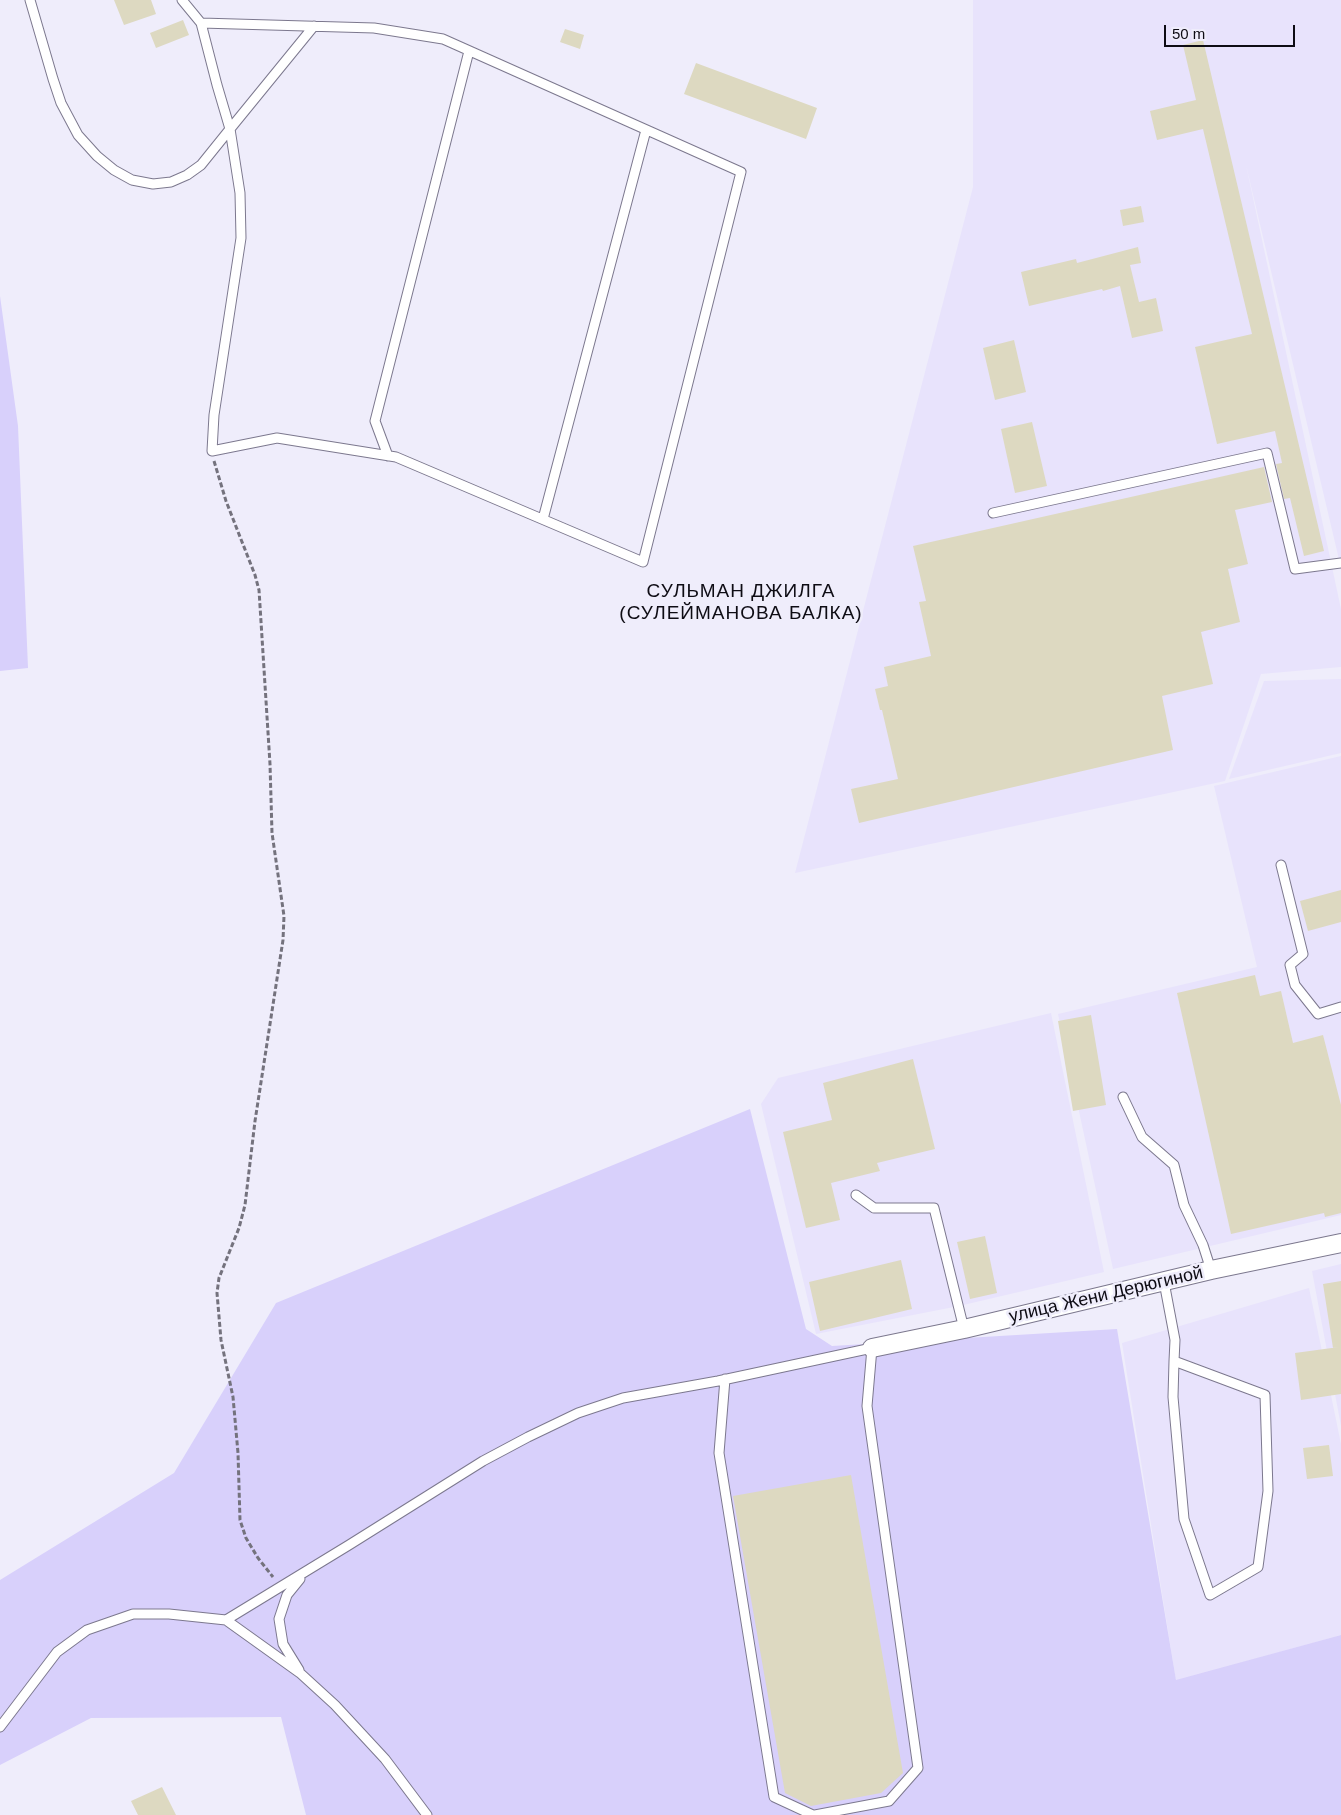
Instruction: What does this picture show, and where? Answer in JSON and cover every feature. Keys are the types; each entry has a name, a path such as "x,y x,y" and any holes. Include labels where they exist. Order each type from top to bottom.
{"street":[{"name":"улица Жени Дерюгиной","path":"872,1348 964,1329 1211,1270 1341,1243"}],"lane":[{"path":"30,0 53,79 62,103 78,135 97,156 114,170 132,180 153,184 171,182 187,175 201,165 314,26"},
{"path":"182,0 201,23 230,129 240,193 242,238 214,415 212,451 278,438 396,457 643,562 741,172 443,39 374,28 201,23"},
{"path":"388,456 375,421 469,51"},
{"path":"543,520 646,130"},
{"path":"993,513 1267,453 1295,568 1341,563"},
{"path":"1280,865 1303,954 1290,965 1294,985 1318,1014 1341,1007"},
{"path":"1123,1097 1142,1137 1174,1165 1184,1205 1203,1245 1211,1270"},
{"path":"856,1195 874,1208 934,1208 964,1329"},
{"path":"1164,1282 1175,1340 1174,1360 1173,1397 1184,1519 1210,1595 1258,1567 1268,1492 1265,1395 1174,1360"},
{"path":"226,1620 483,1461 578,1413 623,1398 872,1348 867,1406 918,1768 889,1801 814,1815 774,1797 719,1453 725,1379"},
{"path":"300,1673 283,1644 279,1619 287,1595 304,1573"},
{"path":"0,1727 57,1652 87,1630 133,1614 170,1614 226,1620 300,1673 336,1705 385,1759 428,1815"}],"path":[{"path":"212,451 223,494 255,575 259,590 270,764 272,832 284,916 283,940 256,1112 245,1205 239,1228 219,1278 217,1293 221,1340 235,1416 240,1520 246,1538 280,1588"}],"shaded area":[{"path":"973,0 1341,0 1341,568 1246,165 1341,609 1341,667 1261,674 1225,781 795,873 973,187"},
{"path":"0,296 18,426 28,668 0,671"},
{"path":"1341,679 1341,753 1229,779 1264,681"},
{"path":"1341,756 1341,1215 1113,1269 1058,1014 1257,967 1214,786"},
{"path":"1051,1013 1104,1272 959,1306 816,1334 761,1104 778,1078"},
{"path":"750,1109 806,1329 832,1346 1117,1329 1176,1680 1341,1635 1341,1815 306,1815 281,1717 91,1718 0,1765 0,1580 174,1473 276,1303"},
{"path":"1341,1264 1341,1426 1312,1271"},
{"path":"1309,1288 1341,1444 1341,1635 1176,1681 1122,1343"}],"building":[{"path":"114,0 151,0 156,14 124,25"},
{"path":"183,20 189,35 156,48 150,33"},
{"path":"565,29 584,35 580,49 560,42"},
{"path":"1203,40 1324,551 1304,556 1290,498 1284,499 1276,464 1282,463 1275,431 1217,444 1195,347 1252,334 1203,129 1157,140 1150,111 1196,100 1183,45"},
{"path":"696,63 817,108 806,139 684,94"},
{"path":"1141,206 1144,222 1123,226 1120,210"},
{"path":"1138,247 1141,263 1130,265 1139,302 1156,298 1163,331 1132,338 1120,286 1029,306 1021,272 1076,259 1077,263"},
{"path":"1014,340 1026,392 995,400 983,348"},
{"path":"1032,422 1047,486 1015,493 1001,429"},
{"path":"1264,467 1272,502 1235,510 1248,564 1228,569 1240,622 1201,632 1213,684 1162,696 1173,750 859,823 851,789 898,779 882,710 880,710 875,689 888,686 884,667 931,656 919,602 926,601 913,546"},
{"path":"1341,890 1341,922 1308,931 1300,901"},
{"path":"1255,975 1260,996 1281,991 1293,1043 1323,1035 1341,1105 1341,1213 1325,1217 1324,1213 1231,1234 1177,993"},
{"path":"1091,1015 1106,1105 1073,1111 1058,1021"},
{"path":"913,1059 935,1149 877,1163 880,1171 831,1183 840,1220 806,1228 783,1132 832,1120 823,1083"},
{"path":"985,1236 997,1293 970,1299 957,1242"},
{"path":"901,1260 912,1309 820,1331 809,1282"},
{"path":"1341,1281 1341,1394 1301,1400 1295,1353 1333,1348 1323,1284"},
{"path":"1329,1445 1333,1476 1307,1479 1303,1448"},
{"path":"851,1475 903,1773 881,1793 811,1806 785,1793 733,1496"},
{"path":"162,1787 176,1815 138,1815 131,1801"}],"district":[{"name":"СУЛЬМАН ДЖИЛГА (СУЛЕЙМАНОВА БАЛКА)","path":"741,603"}]}
